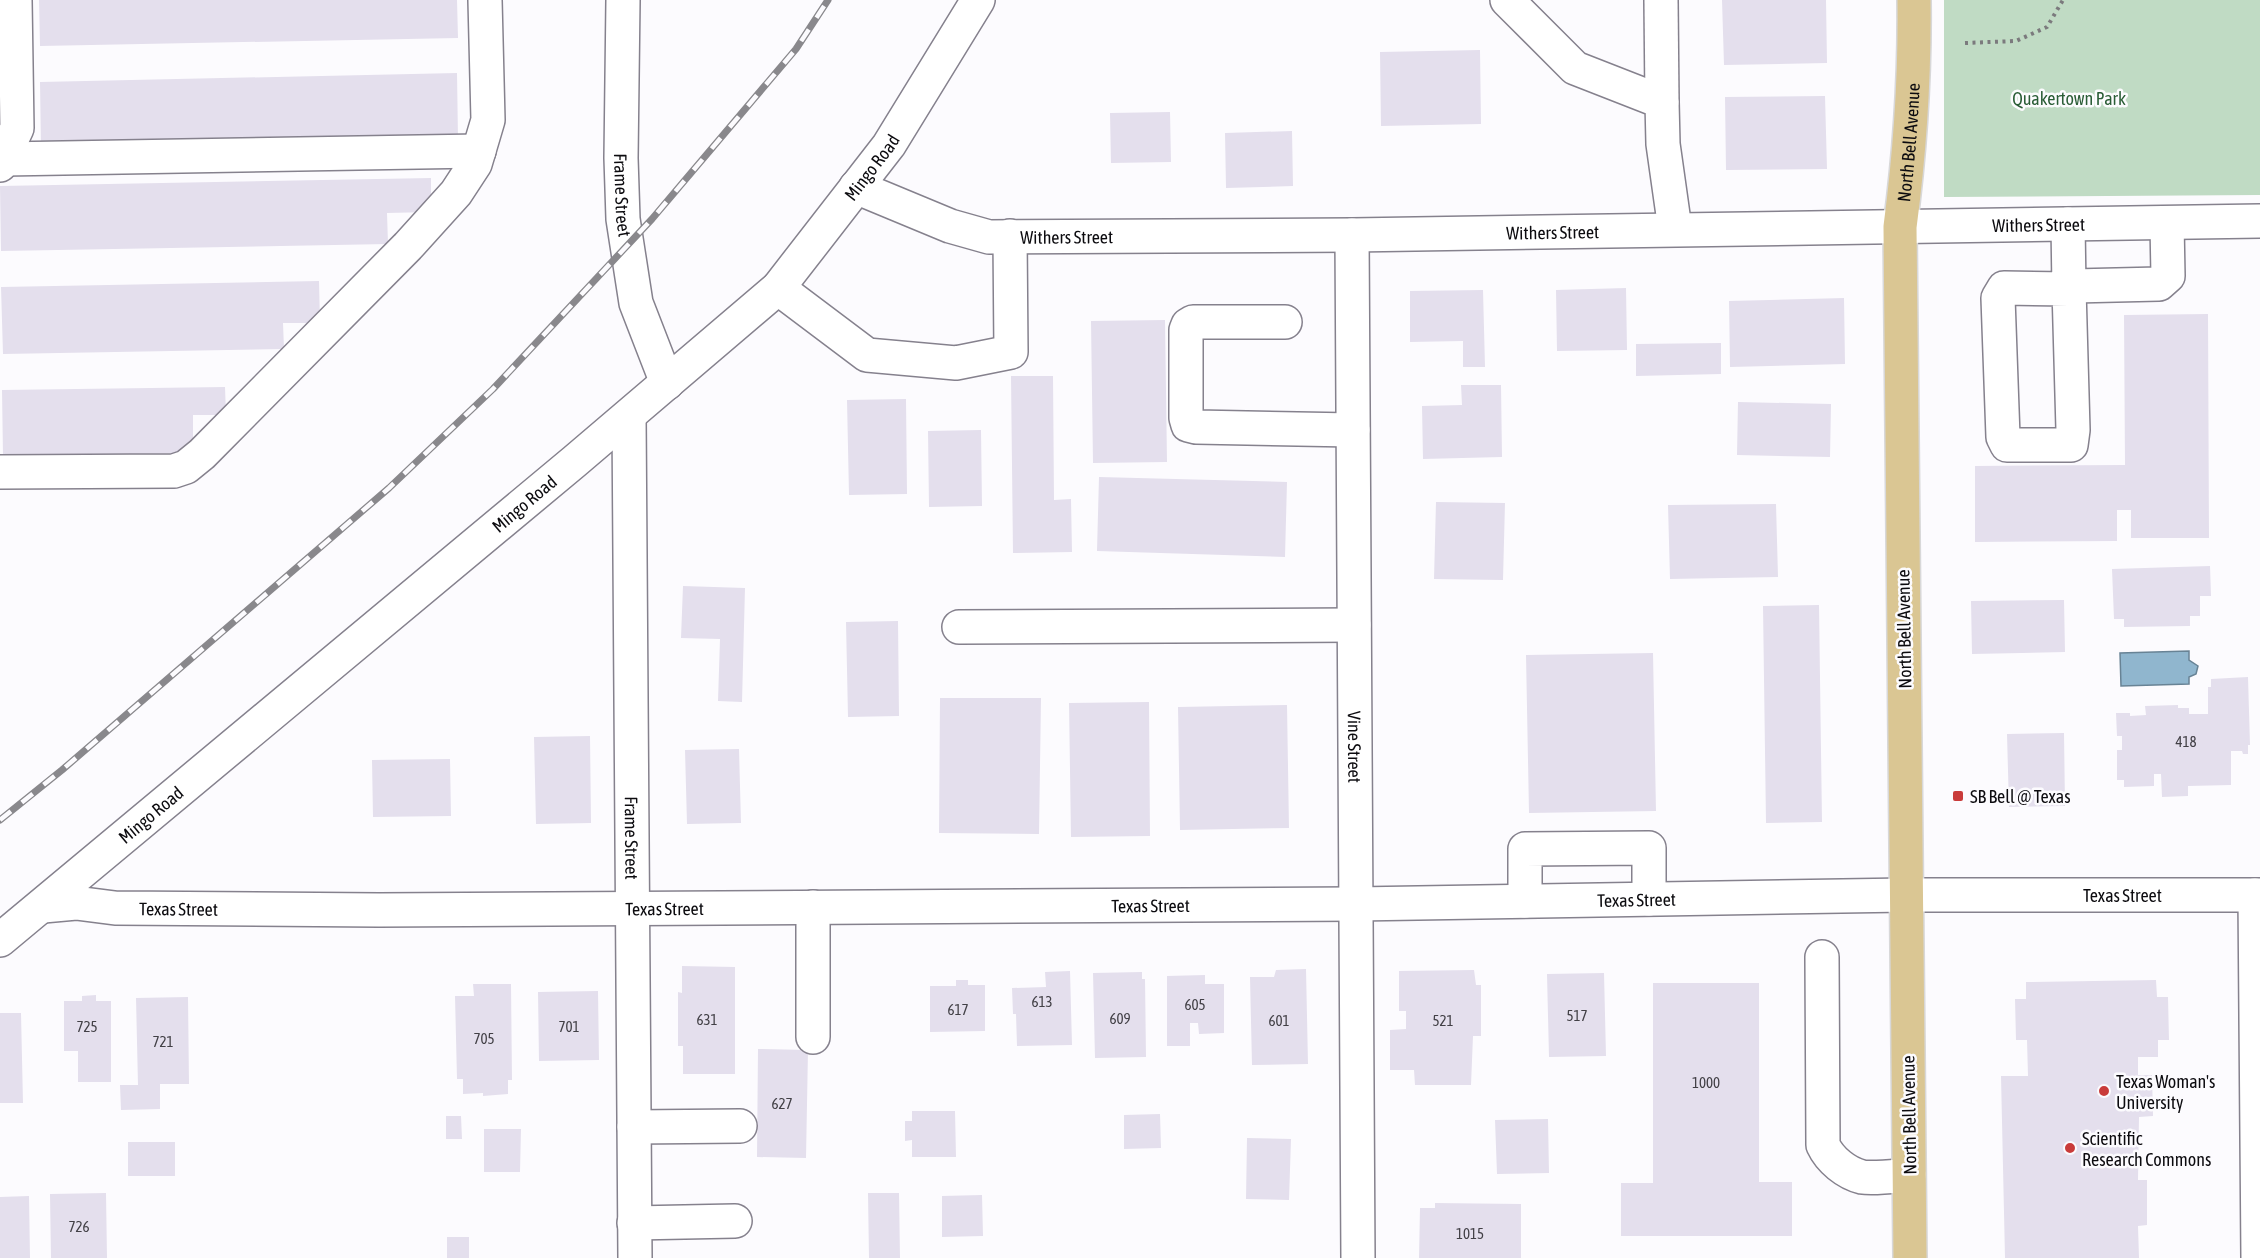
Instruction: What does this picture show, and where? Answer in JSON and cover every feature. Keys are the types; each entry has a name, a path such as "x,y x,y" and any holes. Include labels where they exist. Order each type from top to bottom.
{"main road":[{"name":"North Bell Avenue","path":"1910,1258 1900,227 1910,144 1914,0"}],"street":[{"path":"15,0 17,128 2,162 479,151"},
{"path":"0,472 174,471 186,467 202,454 408,246 456,193 475,164 488,120 485,0"},
{"name":"Frame Street","path":"623,0 621,158 623,219 636,303 667,383"},
{"name":"Mingo Road","path":"0,940 629,416 778,288 889,145 978,0"},
{"path":"1507,0 1575,68 1662,102"},
{"path":"1661,0 1663,144 1675,229"},
{"name":"Withers Street","path":"856,187 950,226 989,237 1352,235 2260,221"},
{"path":"2068,224 2068,289 2073,430 2071,444 2007,445 2003,437 1998,298 2004,288 2068,289 2074,286 2158,284 2168,276 2167,223"},
{"name":"Vine Street","path":"1352,235 1358,1258"},
{"path":"778,288 867,356 956,363 1011,352 1011,236"},
{"path":"1285,322 1193,322 1188,325 1186,330 1186,407 1188,425 1196,427 1353,429"},
{"name":"Frame Street","path":"629,416 635,1258"},
{"path":"959,627 1354,625"},
{"path":"1525,901 1525,849 1649,848 1648,899"},
{"name":"Texas Street","path":"43,906 76,903 115,908 379,910 1356,904 1906,895 2257,895"},
{"path":"2257,895 2258,1258"},
{"path":"813,907 813,1037"},
{"path":"1822,957 1823,1145 1827,1154 1838,1165 1862,1177 1909,1175"},
{"path":"634,1126 740,1126"},
{"path":"634,1223 735,1221"}],"path":[{"path":"1965,43 2016,41 2047,27 2063,0"}],"green space":[{"name":"Quakertown Park","path":"1944,0 2260,0 2260,195 1944,197"}],"water":[{"path":"2189,651 2189,660 2198,666 2196,674 2189,677 2189,684 2121,686 2120,653"}],"building":[{"path":"39,0 457,0 458,38 40,46"},
{"path":"1722,0 1826,0 1827,63 1724,65"},
{"path":"1480,50 1481,124 1381,126 1380,52"},
{"path":"457,73 458,139 41,149 40,82"},
{"path":"1825,96 1827,169 1726,170 1725,97"},
{"path":"1170,112 1171,162 1111,163 1110,113"},
{"path":"1292,131 1293,186 1226,188 1225,133"},
{"path":"431,178 431,212 387,213 388,244 1,251 0,186"},
{"path":"319,281 320,323 283,323 284,349 3,354 1,287"},
{"path":"1626,288 1627,350 1557,351 1556,290"},
{"path":"1483,290 1485,367 1463,367 1463,341 1410,342 1410,291"},
{"path":"1844,298 1845,364 1730,367 1729,301"},
{"path":"2208,314 2209,538 2131,538 2131,510 2117,510 2117,541 1975,542 1975,466 2125,465 2124,315"},
{"path":"1165,320 1167,462 1093,463 1091,321"},
{"path":"1721,343 1721,374 1636,376 1636,344"},
{"path":"1011,376 1053,376 1054,500 1071,499 1072,552 1013,553"},
{"path":"1461,385 1501,385 1502,457 1423,459 1422,406 1462,405"},
{"path":"225,387 226,415 193,415 193,453 3,456 2,390"},
{"path":"906,399 907,494 849,495 847,400"},
{"path":"1738,402 1831,404 1830,457 1737,455"},
{"path":"981,430 982,506 929,507 928,431"},
{"path":"1099,477 1287,482 1285,557 1097,551"},
{"path":"1436,502 1505,503 1503,580 1434,579"},
{"path":"1776,504 1778,577 1670,579 1668,505"},
{"path":"2210,566 2211,596 2200,596 2200,616 2190,616 2190,626 2124,627 2124,619 2114,619 2112,569"},
{"path":"683,586 745,588 742,702 718,701 720,639 681,638"},
{"path":"2064,600 2065,652 1972,654 1971,601"},
{"path":"1819,605 1822,822 1766,823 1763,606"},
{"path":"898,621 899,716 848,717 846,622"},
{"path":"1653,653 1656,811 1529,813 1526,655"},
{"path":"2248,677 2250,745 2248,745 2248,754 2243,754 2242,751 2231,751 2231,785 2188,786 2188,796 2162,797 2161,774 2154,774 2154,786 2124,787 2124,780 2117,780 2117,750 2122,750 2122,736 2117,736 2116,713 2130,713 2130,716 2146,715 2145,706 2178,705 2178,708 2189,708 2189,714 2208,714 2208,687 2211,687 2211,679"},
{"path":"940,698 1041,698 1039,834 939,833"},
{"path":"1149,702 1150,836 1071,837 1069,703"},
{"path":"1287,705 1289,828 1180,830 1178,707"},
{"path":"2064,733 2065,806 2009,807 2007,734"},
{"path":"590,736 591,823 536,824 534,737"},
{"path":"739,749 741,823 687,824 685,750"},
{"path":"450,759 451,816 373,817 372,760"},
{"path":"682,966 735,967 735,1074 683,1074 683,1046 678,1046 678,992 682,993"},
{"path":"1306,969 1308,1064 1252,1065 1250,977 1274,977 1276,970"},
{"path":"1474,970 1476,985 1481,985 1481,1036 1473,1036 1471,1085 1415,1085 1414,1070 1390,1070 1390,1030 1406,1029 1406,1011 1399,1011 1399,971"},
{"path":"1070,971 1072,1045 1017,1046 1012,988 1046,987 1045,972"},
{"path":"1142,972 1142,979 1145,979 1146,1057 1095,1058 1093,973"},
{"path":"1604,973 1606,1056 1549,1057 1547,974"},
{"path":"1205,975 1205,984 1224,984 1224,1033 1199,1034 1198,1023 1190,1023 1190,1046 1167,1046 1167,976"},
{"path":"956,980 968,980 968,985 985,985 985,1031 930,1032 930,986 956,986"},
{"name":"Scientific Research Commons","path":"2156,980 2157,997 2168,997 2169,1040 2158,1040 2158,1057 2138,1057 2138,1075 2152,1075 2153,1116 2139,1117 2138,1180 2147,1180 2147,1225 2138,1226 2139,1258 2005,1258 2001,1076 2028,1076 2027,1040 2016,1040 2015,999 2026,999 2026,982"},
{"path":"1653,983 1759,983 1759,1182 1792,1182 1792,1236 1621,1236 1621,1183 1653,1183"},
{"path":"473,984 511,984 512,1080 508,1080 508,1094 483,1096 483,1093 463,1094 463,1079 457,1079 455,996 474,996"},
{"path":"598,991 599,1060 539,1061 538,992"},
{"path":"96,995 96,1001 111,1001 111,1082 78,1082 78,1051 64,1051 64,1001 82,1001 82,996"},
{"path":"188,997 189,1084 160,1084 160,1109 121,1110 120,1085 138,1085 136,998"},
{"path":"0,1013 21,1013 23,1103 0,1103"},
{"path":"758,1049 808,1050 806,1158 757,1157"},
{"path":"912,1111 955,1111 956,1157 912,1157 912,1140 905,1141 905,1121 912,1121"},
{"path":"1160,1114 1161,1148 1124,1149 1124,1115"},
{"path":"446,1116 461,1116 462,1139 446,1139"},
{"path":"1548,1119 1549,1173 1497,1174 1495,1120"},
{"path":"484,1129 521,1129 520,1172 484,1172"},
{"path":"1247,1138 1291,1139 1289,1200 1246,1199"},
{"path":"128,1142 175,1142 175,1176 128,1176"},
{"path":"106,1193 107,1258 51,1258 50,1194"},
{"path":"868,1193 899,1193 900,1258 869,1258"},
{"path":"982,1195 983,1236 942,1237 942,1196"},
{"path":"29,1196 30,1258 0,1258 0,1197"},
{"path":"1435,1203 1521,1204 1521,1258 1419,1258 1420,1208 1435,1208"},
{"path":"447,1237 469,1237 469,1258 447,1258"}],"railway":[{"path":"0,820 62,770 389,488 493,389 652,219 796,49 828,0"}],"place":[{"name":"SB Bell @ Texas","path":"1958,796"},
{"name":"Texas Woman's University","path":"2104,1091"},
{"name":"Scientific Research Commons","path":"2070,1148"}]}
